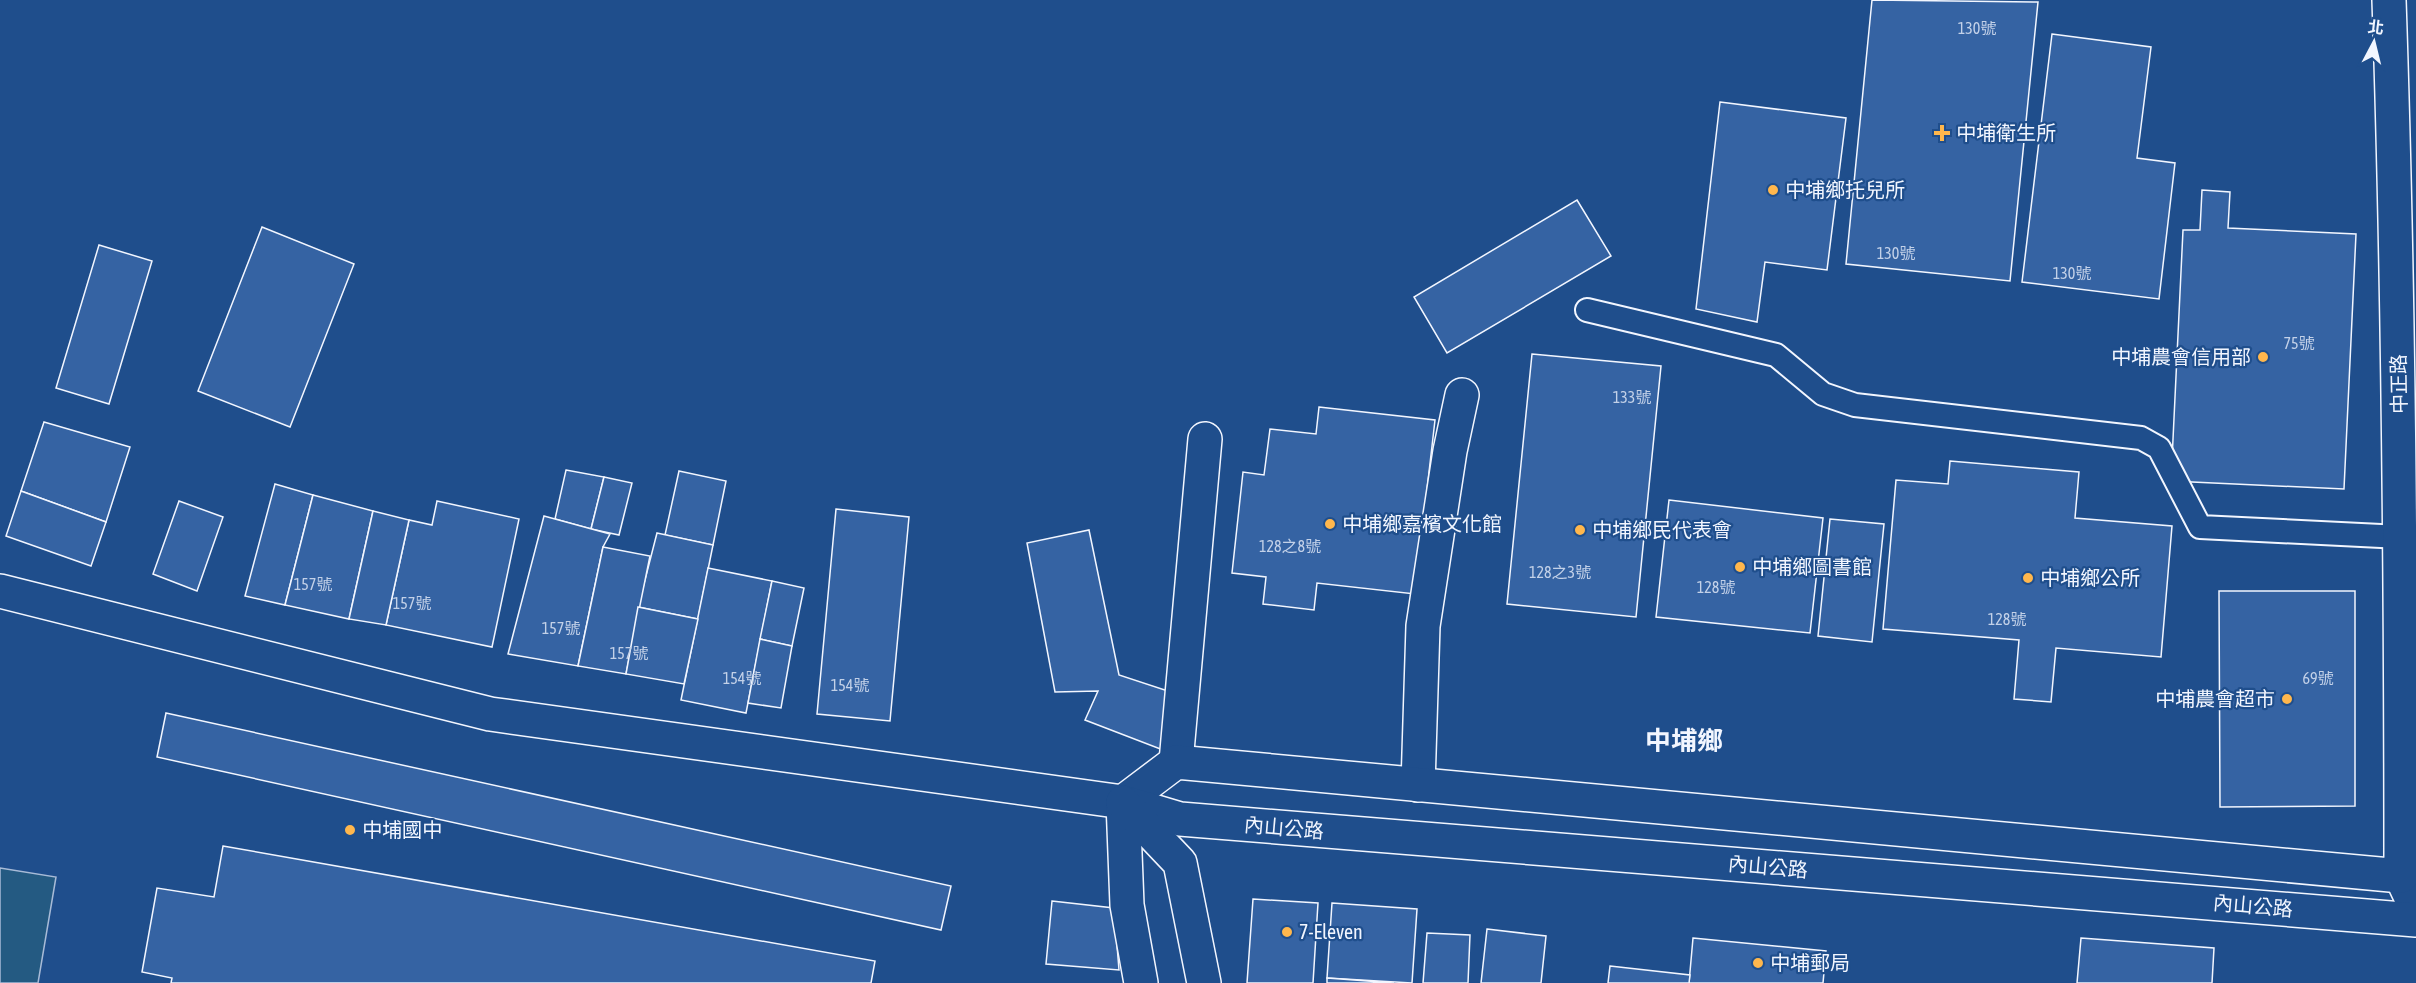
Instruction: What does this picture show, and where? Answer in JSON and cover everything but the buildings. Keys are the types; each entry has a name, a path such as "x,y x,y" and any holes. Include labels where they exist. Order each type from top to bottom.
{"main road":[{"name":"中正路","path":"2389,0 2396,207 2401,537 2401,876"},
{"path":"1418,785 1423,626 1450,451 1462,395"},
{"path":"1176,762 1205,439"},
{"name":"內山公路","path":"0,591 490,714 1123,802 1180,819 2416,920"},
{"path":"1123,802 1176,762 2401,876 2416,908"},
{"path":"1123,802 1127,905 1141,983"},
{"path":"1123,802 1180,863 1204,983"}],"lane":[{"path":"1587,310 1776,355 1823,394 1855,405 2141,438 2159,448 2200,527 2401,537"}],"shaded area":[{"path":"0,868 56,877 38,983 0,983"}],"place":[{"name":"中埔衛生所","path":"1942,133"},
{"name":"中埔鄉托兒所","path":"1773,190"},
{"name":"中埔農會信用部","path":"2263,357"},
{"name":"中埔鄉嘉檳文化館","path":"1330,524"},
{"name":"中埔鄉民代表會","path":"1580,530"},
{"name":"中埔鄉圖書館","path":"1740,567"},
{"name":"中埔鄉公所","path":"2028,578"},
{"name":"中埔農會超市","path":"2287,699"},
{"name":"中埔國中","path":"350,830"},
{"name":"7-Eleven","path":"1287,932"},
{"name":"中埔郵局","path":"1758,963"}],"district":[{"name":"中埔鄉","path":"1684,741"}]}
